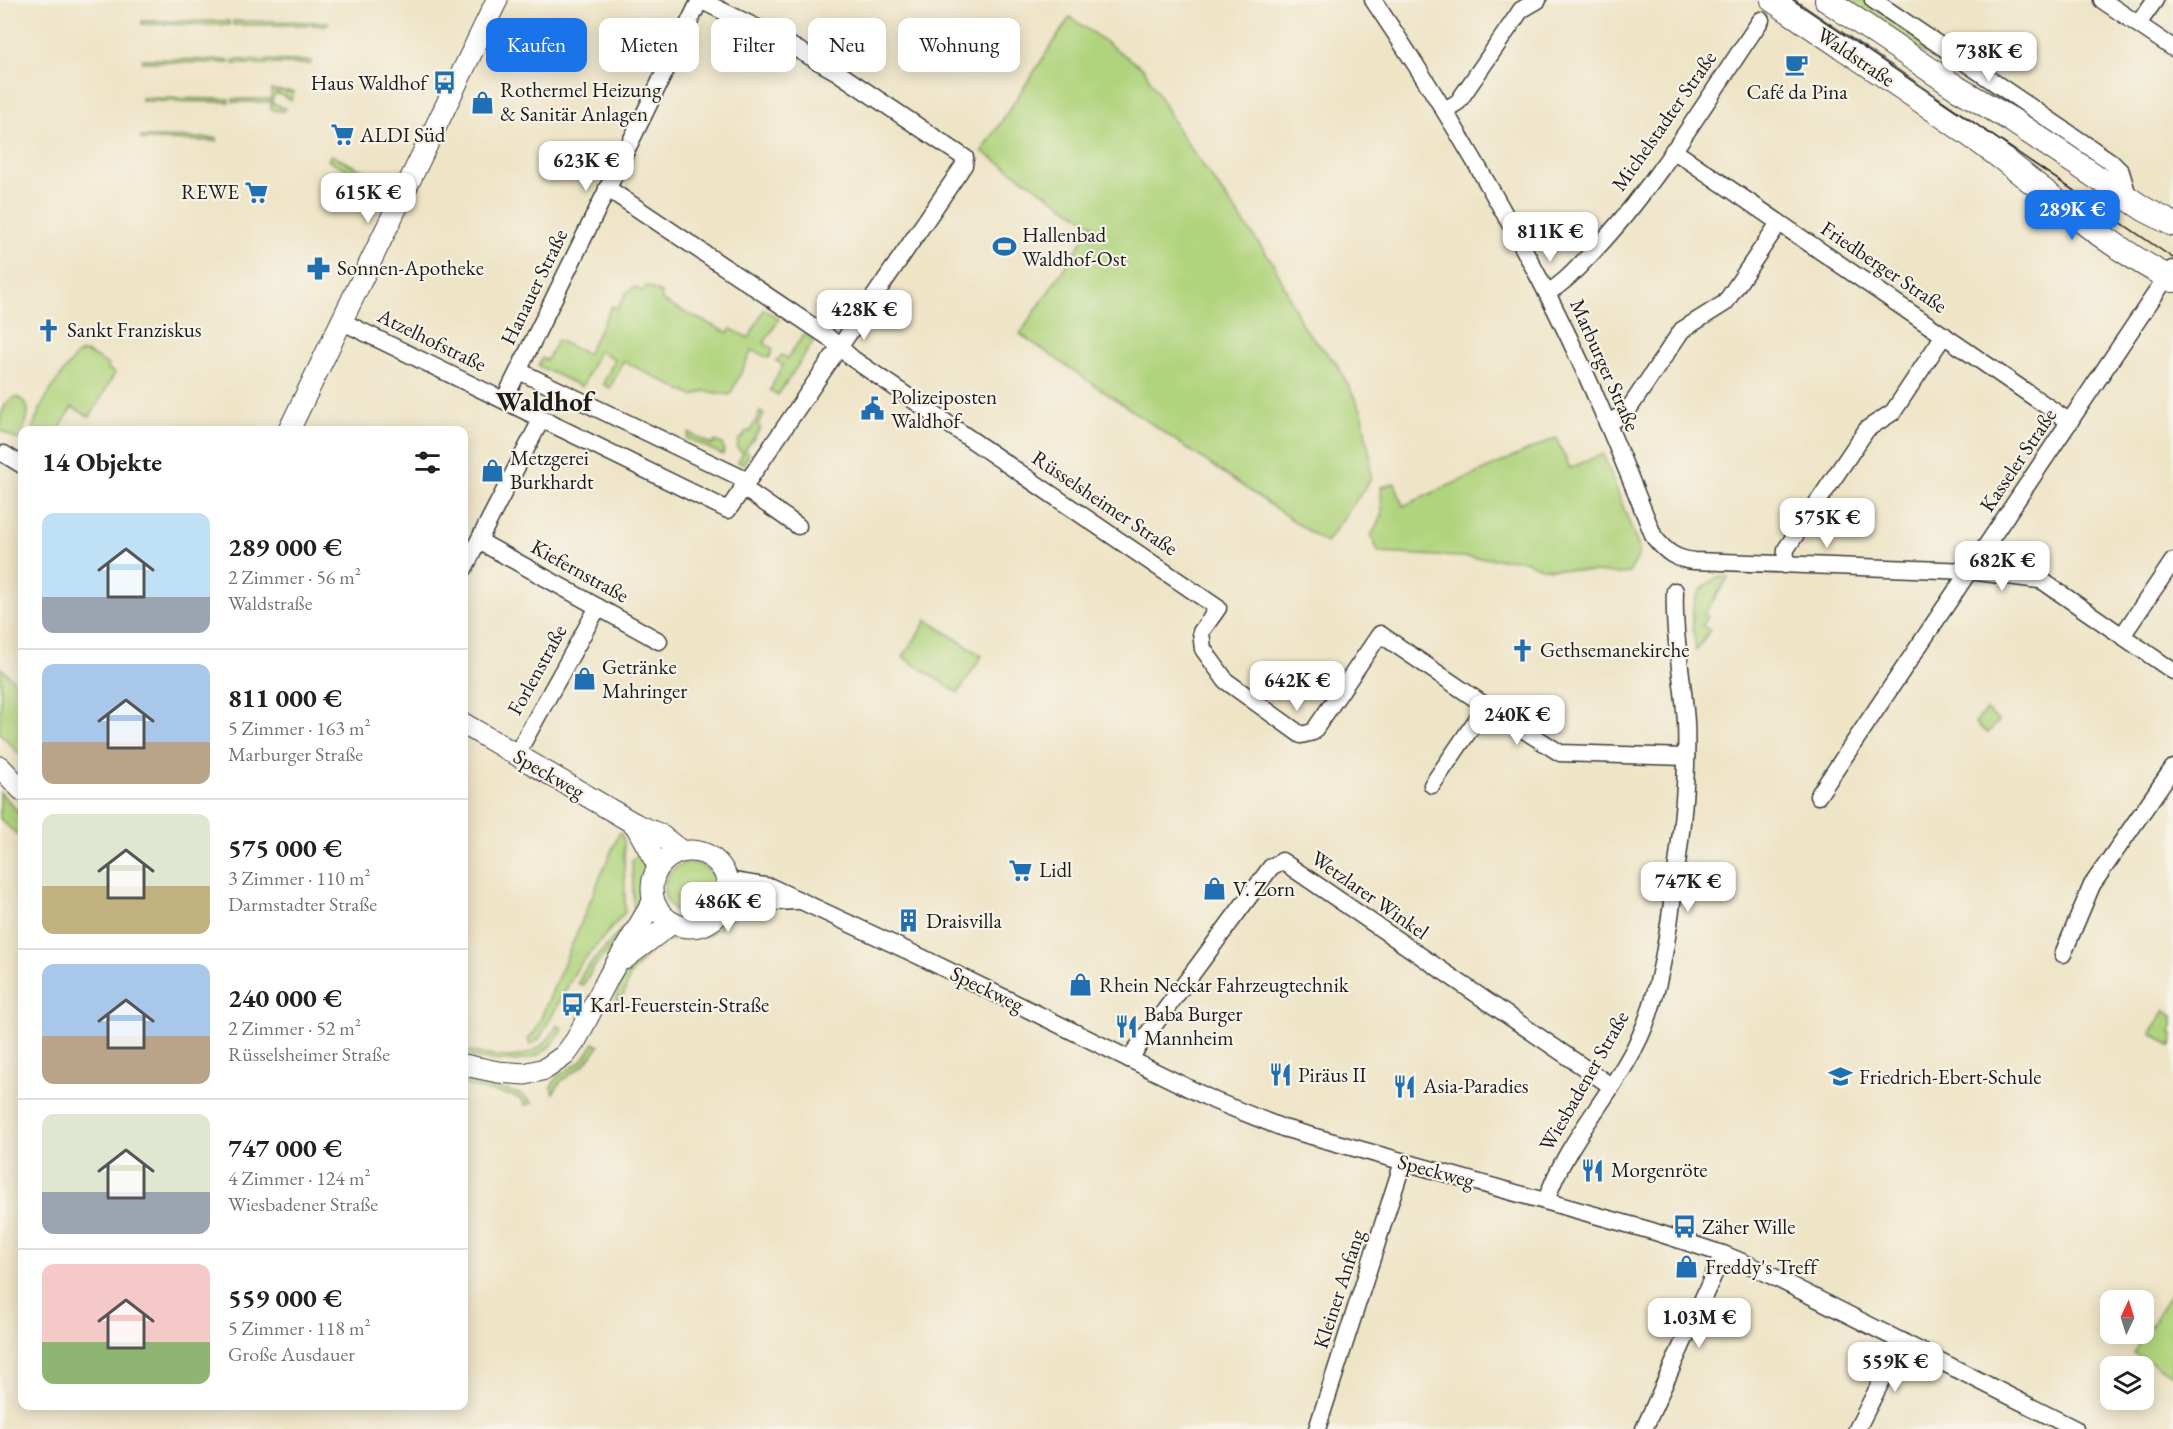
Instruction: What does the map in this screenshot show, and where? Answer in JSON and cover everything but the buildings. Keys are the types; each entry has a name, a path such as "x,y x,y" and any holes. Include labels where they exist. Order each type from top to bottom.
{"main road":[{"name":"Waldstraße","path":"1827,0 1957,88 2010,119 2129,199 2173,224"},
{"name":"Waldstraße","path":"1767,10 1996,154 2096,234 2128,255 2171,275"}],"street":[{"path":"291,426 497,0"},
{"path":"700,0 770,34 837,72 965,158 964,165 744,484"},
{"name":"Hanauer Straße","path":"504,400 700,0"},
{"name":"Marburger Straße","path":"1373,0 1445,110 1547,293 1607,423 1654,537 1667,553 1682,560 1785,565"},
{"path":"1445,110 1458,102 1521,10 1538,0"},
{"path":"1873,0 2110,161 2121,172 2129,199"},
{"path":"2102,0 2173,48"},
{"path":"2138,24 2154,0"},
{"name":"Michelstadter Straße","path":"1547,293 1560,286 1605,240 1639,197 1767,10"},
{"name":"Friedberger Straße","path":"1673,150 2070,422"},
{"name":"Rüsselsheimer Straße","path":"607,188 747,281 862,365 1218,608 1202,632 1203,649 1226,681 1301,735 1313,732 1380,634 1560,753 1686,757"},
{"path":"1607,423 1626,413 1682,330 1725,303 1779,223"},
{"name":"Kasseler Straße","path":"1818,796 2171,275"},
{"name":"Atzelhofstraße","path":"343,322 728,510 744,484"},
{"path":"1944,335 1893,412 1867,429 1786,549 1785,565 1970,571 2039,580"},
{"path":"519,371 744,484 798,526"},
{"path":"468,562 542,418"},
{"path":"4,454 18,463"},
{"name":"Kiefernstraße","path":"479,541 659,641"},
{"path":"1989,544 2173,671"},
{"path":"2122,636 2173,561"},
{"name":"Wiesbadener Straße","path":"1546,1201 1560,1165 1638,1040 1654,994 1673,900 1682,830 1686,757 1686,722 1674,616 1675,591"},
{"name":"Forlenstraße","path":"516,755 598,607"},
{"path":"1432,785 1486,706"},
{"name":"Speckweg","path":"468,726 635,824 659,834 681,851 693,850 705,853 723,869 728,880 771,887 1254,1118 1652,1231 1722,1254 1754,1267 2074,1429"},
{"path":"0,767 18,786"},
{"path":"2063,954 2092,885 2173,768"},
{"path":"635,824 658,866"},
{"path":"681,851 672,854 658,866 651,884 653,902 672,923 683,927 695,927 707,924 717,917 727,898 728,880"},
{"name":"Wetzlarer Winkel","path":"1129,1059 1272,867 1282,861 1611,1086"},
{"name":"Speckweg","path":"724,907 751,903 800,901"},
{"path":"468,1066 505,1073 525,1074 545,1069 555,1063 571,1048 614,967 653,902"},
{"path":"614,967 672,923"},
{"name":"Kleiner Anfang","path":"1317,1429 1403,1162"},
{"path":"1644,1429 1722,1254"},
{"path":"1857,1429 1902,1341"}],"green space":[{"path":"1843,0 1864,0 2102,162 2121,182"},
{"path":"1070,17 1144,69 1182,136 1275,266 1303,327 1337,364 1361,410 1370,456 1371,479 1326,543 1020,334 1093,225 982,151"},
{"path":"142,21 229,21 229,25 142,24"},
{"path":"233,21 328,22 328,25 233,25"},
{"path":"142,59 229,60 229,63 142,62"},
{"path":"233,60 311,61 311,64 233,64"},
{"path":"271,90 294,92 291,100 276,93 271,102 233,102 233,99 271,99"},
{"path":"142,98 229,99 229,102 142,101"},
{"path":"271,102 286,109 284,111 271,110"},
{"path":"141,137 217,138 217,141 141,140"},
{"path":"331,155 380,179 378,184 328,160"},
{"path":"646,286 661,293 662,301 728,333 731,329 749,338 764,309 779,319 764,343 773,349 769,358 752,350 730,395 704,391 693,396 623,361 610,388 603,384 615,359 599,351 582,387 538,366 542,358 547,360 557,340 587,354 612,306 618,308 626,293 635,287 643,292"},
{"path":"804,334 814,341 778,395 770,390 783,365 776,361 782,355 787,359"},
{"path":"86,352 109,365 107,368 115,373 90,417 72,407 61,426 34,426 40,409 55,383 79,353"},
{"path":"17,397 23,401 28,411 24,426 18,426 18,440 0,430 1,415 5,406"},
{"path":"760,412 764,414 757,425 761,428 745,450 749,454 743,464 738,462 743,453 737,448 739,439 746,431 750,432"},
{"path":"689,433 713,445 715,441 722,444 723,455 687,438"},
{"path":"1556,438 1570,468 1603,454 1639,548 1638,557 1629,573 1542,568 1521,560 1379,553 1371,536 1382,516 1381,487 1395,483 1403,506"},
{"path":"1721,577 1729,577 1704,614 1708,617 1702,626 1710,630 1696,651 1693,618 1696,598 1709,582"},
{"path":"927,620 982,656 958,693 903,657"},
{"path":"1,668 18,684 18,753 0,733"},
{"path":"1986,710 1999,721 1988,733 1975,723"},
{"path":"0,792 18,812 18,835 0,819"},
{"path":"619,833 624,841 625,912 578,967 540,1038 530,1045 528,1039 535,1032"},
{"path":"644,850 648,864 644,906 634,916 632,860"},
{"path":"685,863 695,863 709,870 716,889 709,908 695,915 685,915 675,911 668,904 664,894 664,884 668,874 675,867"},
{"path":"746,911 732,918 708,936 662,941 675,933 703,932 716,926 727,915"},
{"path":"626,924 630,928 593,968 583,985 578,983 584,971"},
{"path":"652,950 630,975 621,1002 616,1001 620,984 627,971 637,960"},
{"path":"2165,1010 2173,1015 2173,1027 2170,1032 2173,1035 2172,1046 2151,1033"},
{"path":"557,1025 562,1028 554,1042 533,1057 507,1061 468,1057 468,1051 491,1056 517,1056 540,1047"},
{"path":"594,1043 599,1046 585,1064 561,1081 553,1093 551,1087 558,1076 579,1063"},
{"path":"468,1081 521,1094 532,1103 524,1105 523,1101 516,1097 468,1086"},
{"path":"2173,1290 2173,1375 2154,1365 2154,1356 2138,1356 2133,1353 2139,1344 2154,1344 2154,1320"}],"tram line":[{"path":"1793,0 2173,258"}],"place":[{"name":"Café da Pina","path":"1797,64"},
{"name":"Haus Waldhof","path":"445,83"},
{"name":"Rothermel Heizung & Sanitär Anlagen","path":"482,102"},
{"name":"ALDI Süd","path":"342,135"},
{"name":"REWE","path":"257,192"},
{"name":"Hallenbad Waldhof-Ost","path":"1004,247"},
{"name":"Sonnen-Apotheke","path":"319,268"},
{"name":"Sankt Franziskus","path":"49,330"},
{"name":"Polizeiposten Waldhof","path":"873,409"},
{"name":"Metzgerei Burkhardt","path":"492,470"},
{"name":"Gethsemanekirche","path":"1522,650"},
{"name":"Getränke Mahringer","path":"584,679"},
{"name":"Lidl","path":"1021,870"},
{"name":"V. Zorn","path":"1215,889"},
{"name":"Draisvilla","path":"908,921"},
{"name":"Rhein Neckar Fahrzeugtechnik","path":"1081,985"},
{"name":"Karl-Feuerstein-Straße","path":"572,1005"},
{"name":"Baba Burger Mannheim","path":"1126,1026"},
{"name":"Piräus II","path":"1280,1075"},
{"name":"Friedrich-Ebert-Schule","path":"1841,1077"},
{"name":"Asia-Paradies","path":"1405,1086"},
{"name":"Morgenröte","path":"1593,1170"},
{"name":"Zäher Wille","path":"1684,1227"},
{"name":"Freddy's Treff","path":"1687,1267"}],"district":[{"name":"Waldhof","path":"544,402"}]}
